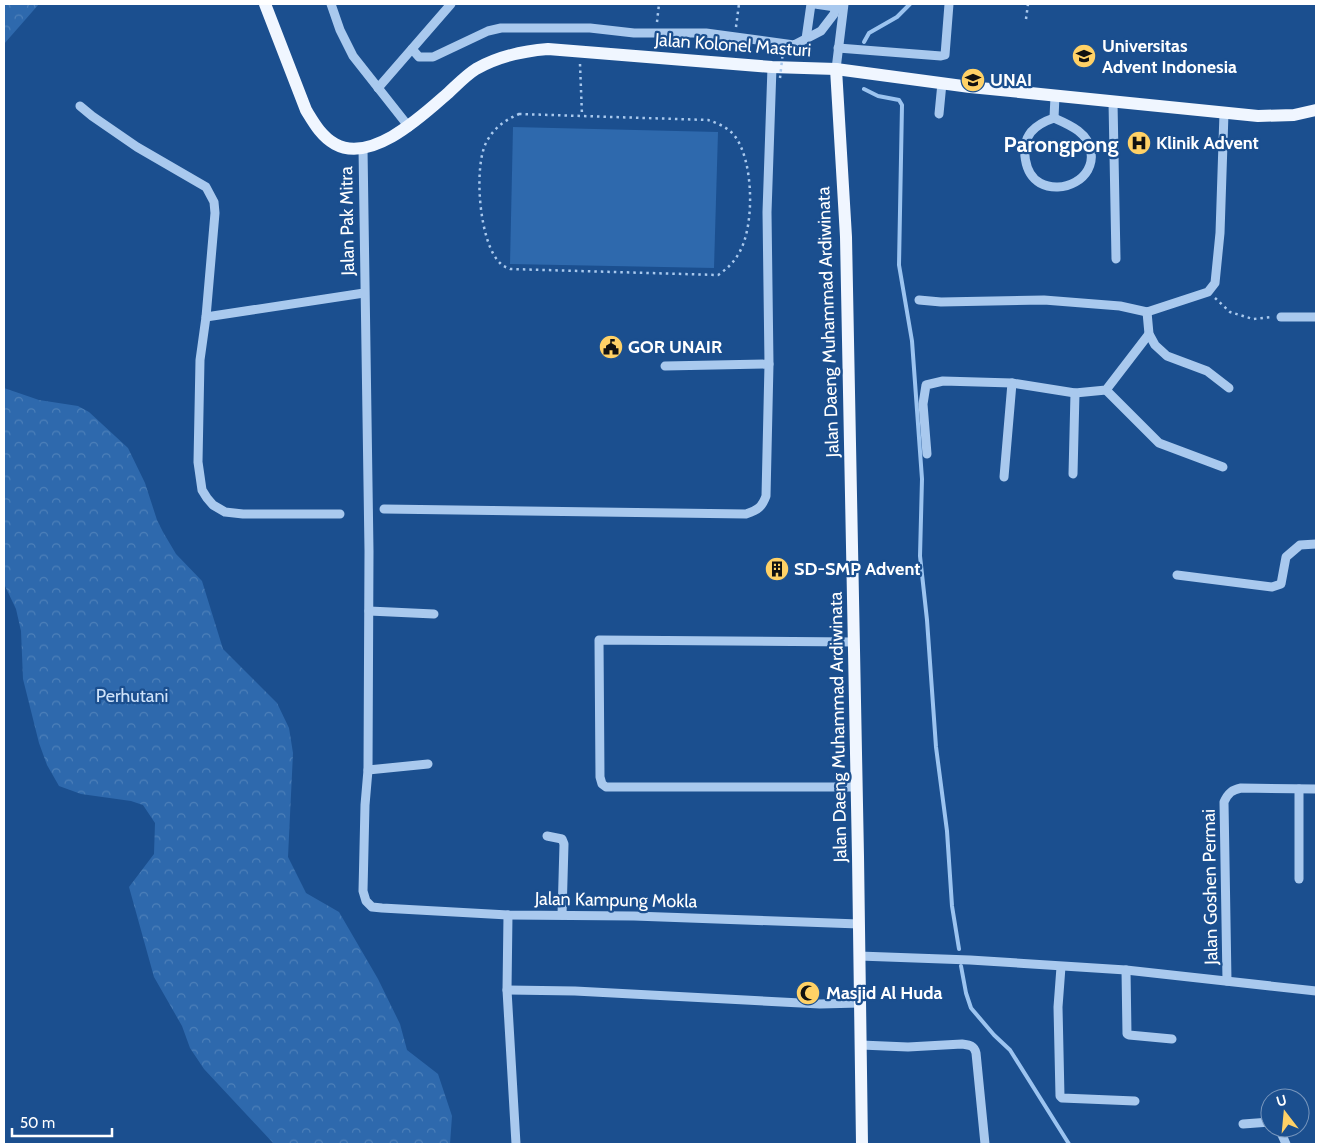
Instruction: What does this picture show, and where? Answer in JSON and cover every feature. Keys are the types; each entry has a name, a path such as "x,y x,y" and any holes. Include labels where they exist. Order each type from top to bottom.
{"main road":[{"name":"Jalan Kolonel Masturi","path":"266,4 306,110 314,124 323,135 336,144 351,149 362,148 387,139 409,127 474,70 490,62 523,51 548,49 836,69 1055,96 1258,116 1294,116 1316,110"},
{"name":"Jalan Daeng Muhammad Ardiwinata","path":"836,69 846,238 862,1144"}],"street":[{"path":"331,4 340,30 353,56 409,127"},
{"path":"378,88 451,4"},
{"path":"806,39 813,4 841,7"},
{"path":"838,48 944,55 949,4"},
{"path":"412,49 419,57 433,57 482,33 501,28 590,28 634,33 706,33 794,45 821,31 841,7"},
{"path":"836,69 841,7"},
{"path":"384,509 746,514 757,511 762,506 766,496 769,364 767,212 772,66"},
{"path":"939,114 942,83"},
{"path":"1054,118 1055,96"},
{"path":"1113,102 1116,259"},
{"path":"80,106 137,147 206,187 214,202 206,317 200,360 198,462 202,490 207,498 213,505 225,512 243,514 340,514"},
{"path":"918,300 940,302 1044,300 1120,306 1147,312 1208,292 1215,283 1220,233 1224,113"},
{"path":"1054,118 1083,134 1089,143 1092,156 1091,165 1084,177 1072,184 1053,187 1046,186 1033,178 1027,165 1024,147 1026,139 1035,127 1054,118"},
{"name":"Jalan Pak Mitra","path":"362,148 369,611 368,770 365,805 363,891 366,901 372,907"},
{"path":"206,317 364,293"},
{"path":"1147,312 1149,334 1155,345 1167,356 1208,371 1229,388"},
{"path":"1281,317 1316,317"},
{"path":"927,454 923,404 926,385 942,381 1012,383 1075,393 1106,390 1149,334"},
{"path":"665,366 769,364"},
{"path":"1004,477 1012,383"},
{"path":"1106,390 1160,442 1223,468"},
{"path":"1073,474 1075,393"},
{"path":"1177,576 1272,588 1281,584 1286,557 1300,545 1316,544"},
{"path":"369,611 434,614"},
{"path":"854,642 599,640 600,776 602,784 606,787 856,787"},
{"path":"368,770 428,764"},
{"name":"Jalan Goshen Permai","path":"1227,980 1224,802 1230,792 1241,788 1316,789"},
{"path":"1299,788 1299,879"},
{"path":"547,836 562,840 564,844 562,914"},
{"name":"Jalan Kampung Mokla","path":"372,907 508,915 562,914 859,924"},
{"path":"508,915 507,990 516,1144"},
{"path":"859,956 970,960 1126,970 1316,991"},
{"path":"1061,967 1058,1007 1060,1096 1062,1098 1135,1101"},
{"path":"1126,970 1127,1034 1129,1036 1172,1040"},
{"path":"507,990 575,991 820,1004 860,1003"},
{"path":"861,1045 908,1047 970,1045 976,1053 985,1144"},
{"path":"1243,1124 1260,1123"}],"path":[{"path":"655,33 659,4"},
{"path":"734,37 739,4"},
{"path":"1026,19 1028,4"},
{"path":"780,78 783,51"},
{"path":"580,52 582,115"},
{"path":"519,114 582,115 708,120 720,125 732,134 745,155 749,176 748,222 740,252 726,270 718,274 510,269 500,264 486,233 480,209 481,160 486,142 497,128 509,118 519,114"},
{"path":"1208,292 1230,312 1253,318 1281,317"}],"green space":[{"path":"4,4 39,4 4,44"},
{"path":"513,127 718,132 714,268 510,264"},
{"name":"Perhutani","path":"4,388 39,400 78,406 89,412 128,448 145,483 163,532 176,554 202,581 223,649 277,703 289,728 293,753 288,857 306,893 339,912 378,979 400,1024 407,1050 438,1074 452,1116 450,1144 274,1144 204,1069 190,1048 182,1026 154,977 129,887 154,854 155,823 143,805 131,801 81,794 59,786 47,765 39,743 23,679 21,631 16,609 4,584"}],"waterway":[{"path":"864,42 869,33 897,17 910,4"},
{"path":"864,89 878,96 899,100 902,105 899,265 912,341 922,479 920,556 927,620 936,747 947,831 952,906 959,949"},
{"path":"961,966 971,1008 994,1035 1010,1050 1069,1144"}],"place":[{"name":"Universitas Advent Indonesia","path":"1084,56"},
{"name":"UNAI","path":"973,80"},
{"name":"Klinik Advent","path":"1139,143"},
{"name":"GOR UNAIR","path":"611,347"},
{"name":"SD-SMP Advent","path":"777,569"},
{"name":"Masjid Al Huda","path":"808,993"}],"district":[{"name":"Parongpong","path":"1061,144"}]}
